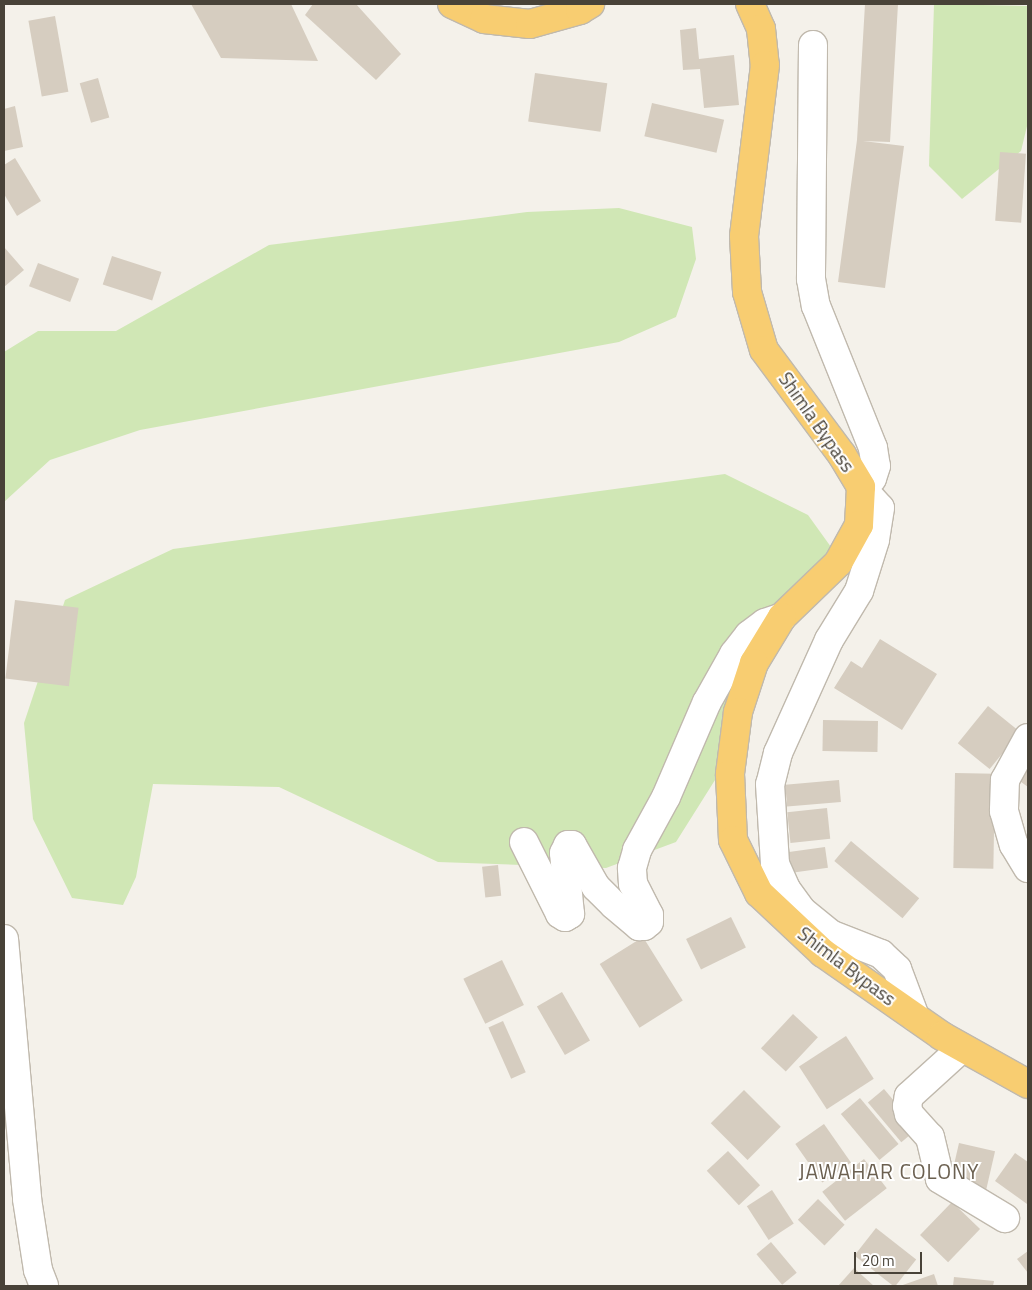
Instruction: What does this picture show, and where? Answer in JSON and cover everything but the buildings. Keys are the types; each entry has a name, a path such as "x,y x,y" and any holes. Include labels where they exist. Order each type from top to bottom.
{"highway":[{"path":"452,4 484,19 530,24 580,10 590,4"},
{"name":"Shimla Bypass","path":"750,4 761,29 766,65 744,236 747,292 764,350 842,455 861,487 859,525 838,563 782,617 754,663 738,712 730,774 733,840 759,894 823,953 962,1048 1028,1084"}],"street":[{"path":"813,45 811,279 816,306 873,448 876,466 872,478 861,487 880,508 875,540 859,591 828,640 778,753 770,784 775,864 786,890 802,911 830,934 881,954 897,969 916,1017"},
{"path":"524,842 560,914 565,917 570,914 564,853 568,845 572,845 596,887 620,910 644,926 649,922 649,915 633,884 632,868 637,850 666,797 707,702 734,654 749,635 765,623 782,617"},
{"path":"1028,738 1005,780 1004,810 1014,845 1028,868"},
{"path":"4,940 27,1199 38,1270 44,1286"},
{"path":"962,1048 909,1096 907,1106 909,1114 930,1137 940,1179 1005,1218"}],"green space":[{"path":"934,4 1028,6 1028,122 1021,151 962,199 929,166"},
{"path":"619,208 692,227 696,259 676,317 619,342 140,430 50,460 4,502 4,352 38,331 116,331 269,245 527,212"},
{"path":"725,474 808,515 831,547 810,588 736,647 732,753 676,842 606,868 438,862 279,787 153,784 136,877 123,905 72,898 33,819 24,723 65,600 173,549"}],"district":[{"name":"JAWAHAR COLONY","path":"889,1171"}]}
